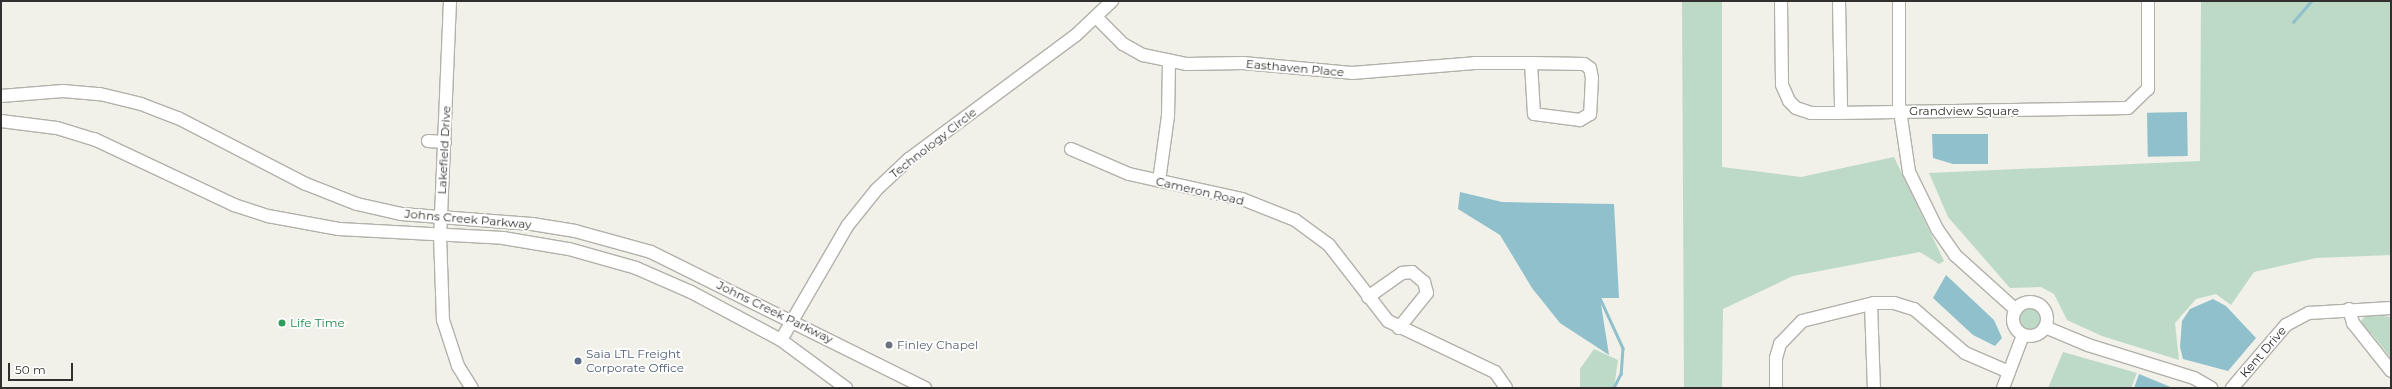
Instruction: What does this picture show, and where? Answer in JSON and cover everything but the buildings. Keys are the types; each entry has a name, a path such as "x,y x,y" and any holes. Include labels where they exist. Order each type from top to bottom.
{"street":[{"name":"Lakefield Drive","path":"450,1 440,235 443,320 458,366 472,388"},
{"name":"Technology Circle","path":"781,340 848,226 892,174 1097,18 1112,1"},
{"name":"Grandview Square","path":"1781,1 1782,85 1796,108 1811,113 2128,108 2148,89 2148,1"},
{"path":"1840,1 1841,107"},
{"path":"1899,1 1900,112 1909,172 1937,229 1984,285 2016,310"},
{"name":"Easthaven Place","path":"1097,18 1123,44 1169,62 1277,65 1352,73 1475,63 1532,63 1584,64 1590,68 1590,114 1580,120 1534,114 1532,63"},
{"path":"1159,181 1168,116 1169,62"},
{"name":"Johns Creek Parkway","path":"1,96 63,91 100,94 141,104 178,118 338,198 386,212 510,221 568,230 651,252 794,320 925,388"},
{"name":"Johns Creek Parkway","path":"1,121 57,128 94,139 234,205 268,216 339,229 503,238 569,249 636,268 691,292 781,340 846,388"},
{"path":"428,141 445,142"},
{"name":"Cameron Road","path":"1071,149 1096,162 1159,181 1242,199 1295,220 1329,245 1388,322 1495,372 1506,388"},
{"path":"1368,297 1402,273 1412,272 1424,282 1427,293 1399,328"},
{"path":"2030,302 2041,306 2047,316 2045,327 2038,334 2023,335 2013,321 2016,310 2030,302"},
{"path":"1776,388 1776,358 1780,344 1802,321 1871,304 1894,303 1914,309 1965,353 2009,372"},
{"path":"1871,304 1874,388"},
{"name":"Kent Drive","path":"2232,388 2286,324 2309,313 2349,309 2391,308"},
{"path":"2349,309 2353,323 2391,371"},
{"path":"2045,327 2088,345 2194,378 2211,388"},
{"path":"2003,388 2023,335"}],"green space":[{"path":"1682,1 1722,1 1722,167 1801,177 1894,157 1944,261 1939,264 1920,252 1793,276 1723,309 1722,388 1684,388"},
{"path":"2201,1 2391,1 2391,255 2316,258 2254,272 2231,305 2216,294 2196,299 2175,323 2179,360 2102,336 2067,320 2054,294 2041,287 2010,288 1948,217 1929,173 2200,161"},
{"path":"2030,306 2039,309 2042,318 2039,327 2030,330 2021,327 2018,318 2021,309"},
{"path":"2367,314 2391,317 2391,358 2371,333 2365,333 2361,321"},
{"path":"1594,349 1618,360 1614,388 1580,388 1580,369"},
{"path":"2063,352 2137,373 2131,388 2048,388"}],"water":[{"path":"2187,112 2188,156 2148,157 2147,113"},
{"path":"1932,134 1988,134 1988,164 1953,164 1933,158"},
{"path":"1460,192 1502,202 1614,204 1619,298 1600,298 1609,355 1560,323 1532,288 1500,235 1458,209"},
{"path":"1946,275 1994,320 2002,338 1995,346 1973,335 1933,298"},
{"path":"2213,299 2226,306 2256,338 2228,371 2183,359 2180,347 2182,321 2190,309"},
{"path":"2139,374 2173,388 2134,388"}],"waterway":[{"path":"2293,22 2311,1"},
{"path":"1600,298 1623,348 1621,374 1614,388"}],"place":[{"name":"Life Time","path":"282,323"},
{"name":"Finley Chapel","path":"889,345"},
{"name":"Saia LTL Freight Corporate Office","path":"578,361"}]}
